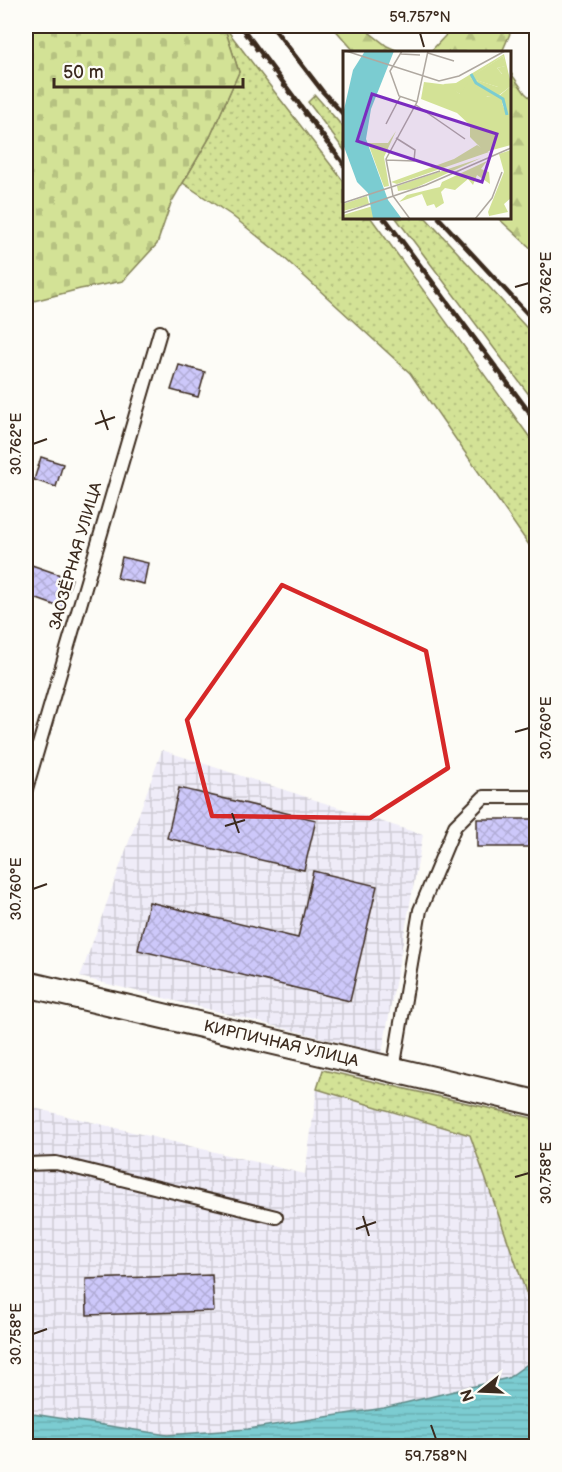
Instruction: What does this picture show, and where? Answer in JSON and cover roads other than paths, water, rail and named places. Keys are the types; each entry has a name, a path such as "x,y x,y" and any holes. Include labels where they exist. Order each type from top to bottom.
{"street":[{"name":"КИРПИЧНАЯ УЛИЦА","path":"26,984 537,1103"}],"lane":[{"name":"ЗАОЗЁРНАЯ УЛИЦА","path":"26,789 159,332"},
{"path":"393,1070 420,910 455,826 484,797 537,797"},
{"path":"26,1164 56,1163 276,1217"}],"water":[{"path":"536,1358 536,1446 26,1446 26,1413 167,1435 248,1429 384,1408 508,1378"}],"railway":[{"path":"241,26 343,163"},
{"path":"272,26 343,114"},
{"path":"386,219 536,421"},
{"path":"440,219 536,323"}]}
